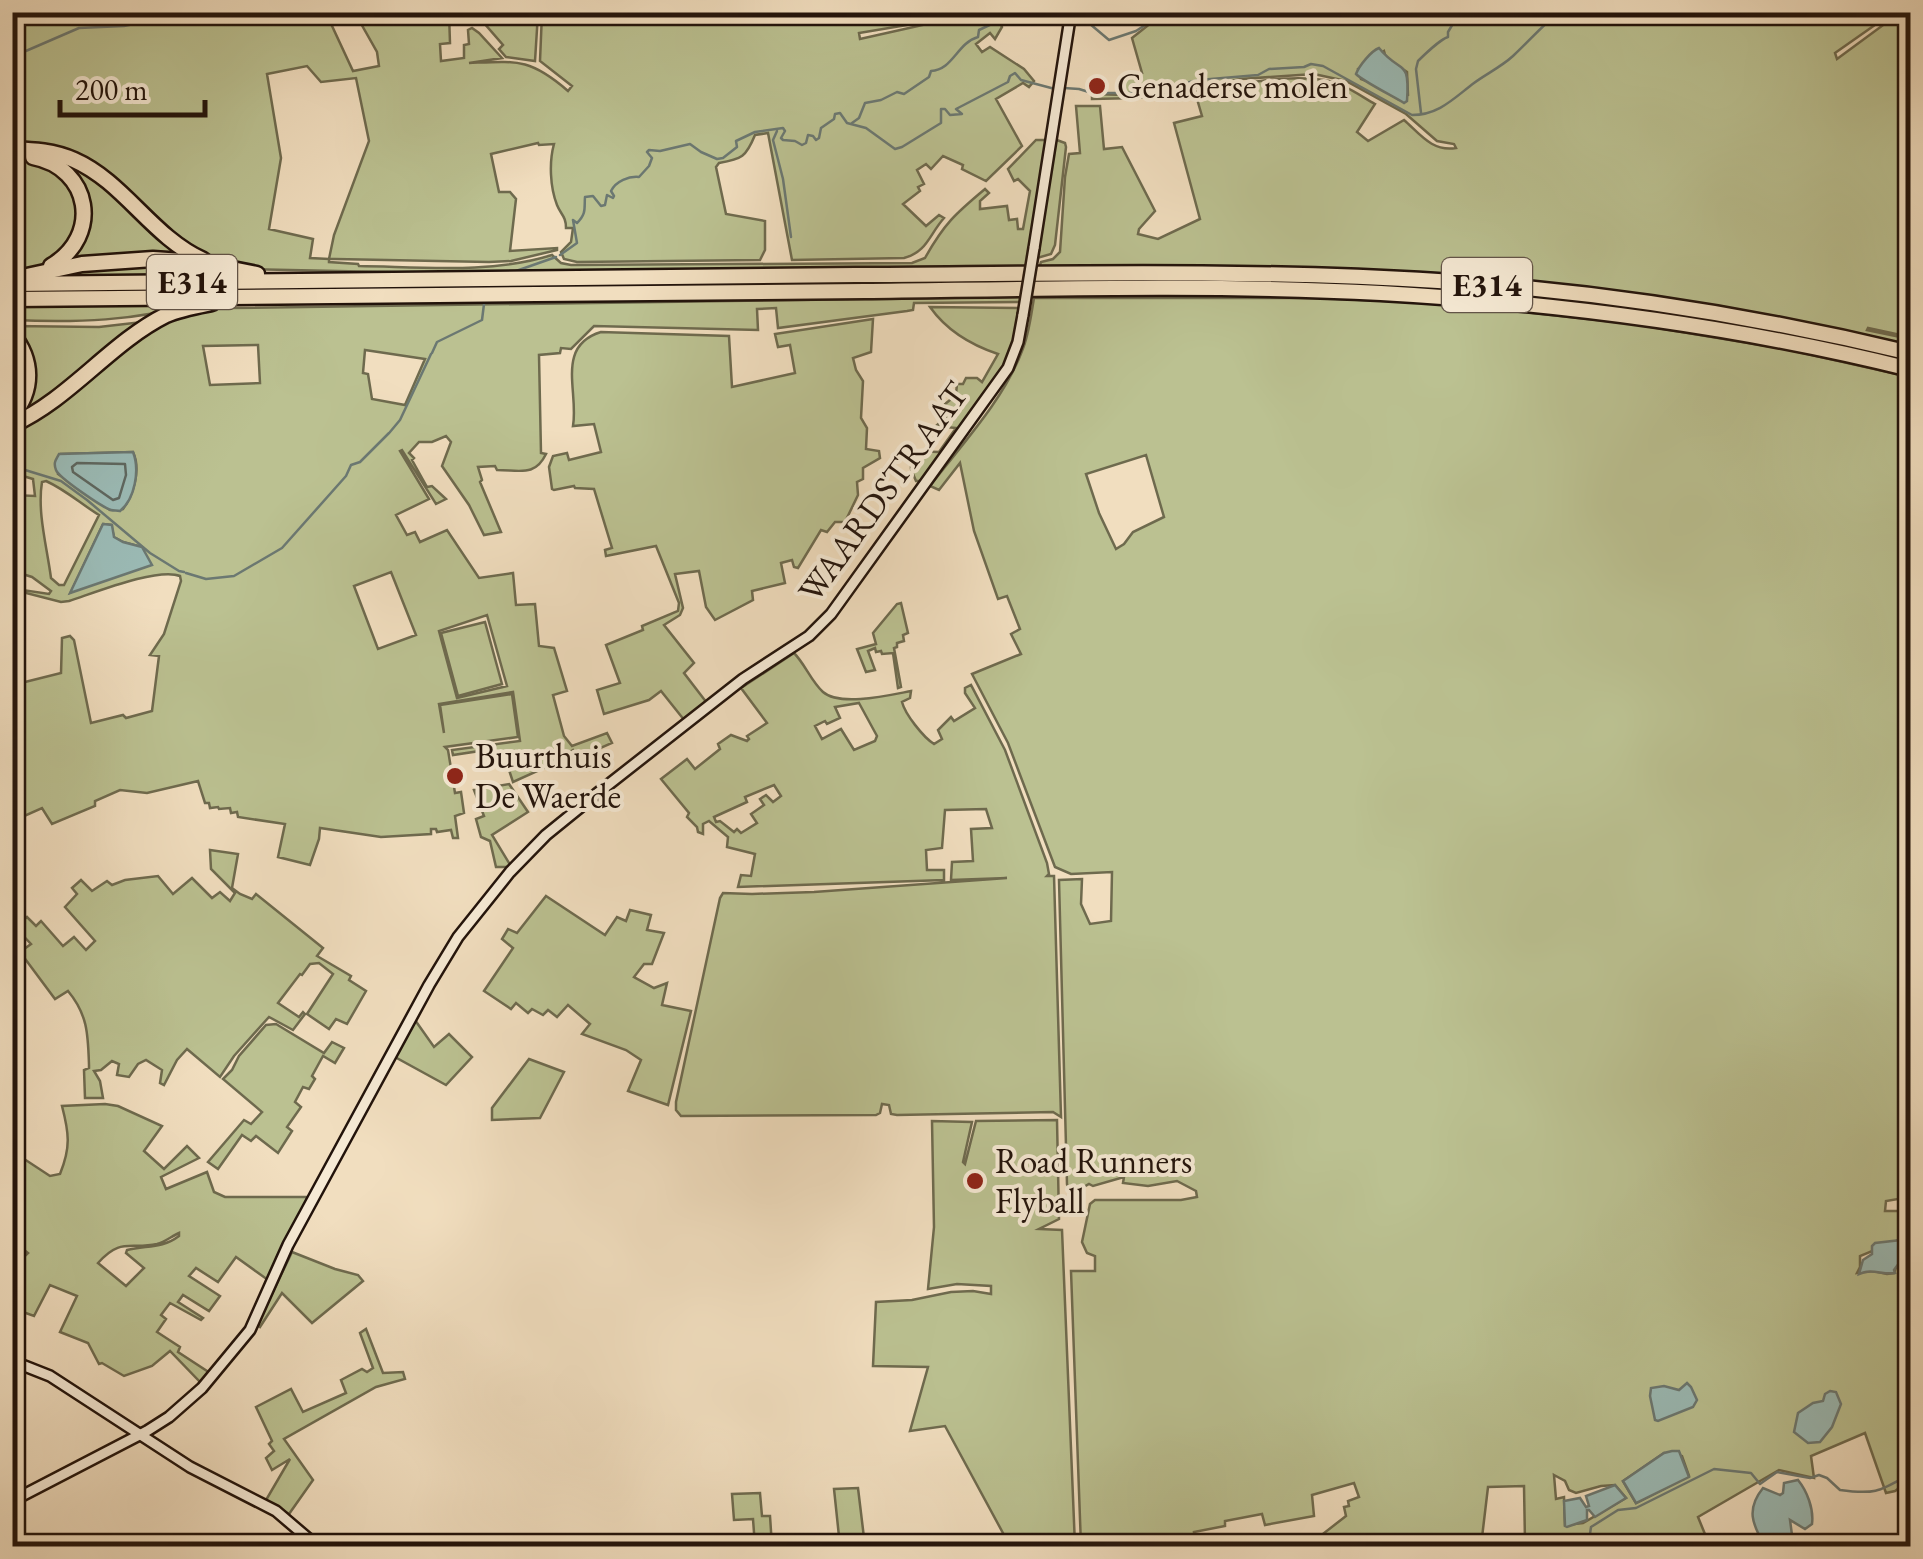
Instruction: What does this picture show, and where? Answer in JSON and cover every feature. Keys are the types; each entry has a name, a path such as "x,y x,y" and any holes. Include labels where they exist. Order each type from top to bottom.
{"highway":[{"name":"E314","path":"12,152 48,152 85,166 182,248 232,270"},
{"name":"E314","path":"12,152 40,158 62,170 76,186 84,214 80,238 67,256 49,267 13,279"},
{"name":"E314","path":"13,279 82,264 173,259 277,276 351,276 372,280"},
{"name":"E314","path":"13,279 1153,273 1379,278 1506,286 1635,301 1792,327 1910,353"},
{"name":"E314","path":"12,299 1096,288 1379,293 1634,317 1790,342 1910,369"},
{"name":"E314","path":"12,425 42,408 164,316 241,297"},
{"path":"12,334 24,352 29,374 26,393 12,416"}],"street":[{"name":"WAARDSTRAAT","path":"12,1501 170,1417 243,1340 288,1245 458,937 510,872 546,835 726,691 808,636 831,614 1008,368 1023,315 1072,12"},
{"path":"12,1361 50,1376 190,1467 276,1511 317,1546"}],"green space":[{"path":"12,13 326,13 353,71 379,66 377,52 355,13 449,13 450,43 440,44 441,61 464,58 468,30 472,28 502,58 469,63 533,67 568,91 572,86 540,61 542,13 904,13 907,25 859,33 860,39 976,13 1012,13 999,21 1002,27 995,39 990,33 976,44 982,52 990,47 1024,69 1034,81 1029,87 1023,83 996,99 1022,146 986,181 943,156 931,169 926,164 917,170 924,184 903,204 926,226 939,215 944,218 923,247 912,255 792,260 768,133 755,135 742,156 716,167 726,214 765,221 765,250 760,260 564,259 561,252 571,242 573,228 566,228 553,190 554,144 538,143 491,154 499,192 510,192 516,199 510,251 557,250 489,262 329,259 359,266 481,267 552,255 571,265 912,263 925,258 951,220 985,189 989,193 980,201 980,209 1007,206 1009,220 1017,219 1018,229 1023,229 1030,191 1018,179 1014,181 1008,169 1036,140 1048,140 1028,268 480,274 246,269 190,247 87,161 13,144","holes":["307,66 321,82 356,78 369,141 329,259 310,258 313,239 269,229 281,158 267,74"]},
{"path":"485,13 538,13 535,61 506,57 499,49 503,45 484,23"},
{"path":"1150,13 1892,13 1835,53 1837,59 1894,17 1910,13 1910,337 1867,330 1910,339 1910,348 1584,289 1039,268 1041,262 1060,252 1069,154 1080,153 1076,106 1100,106 1104,149 1122,147 1155,211 1138,234 1158,239 1200,219 1174,123 1202,116 1195,92 1276,79 1324,80 1375,104 1357,132 1368,141 1404,120 1433,145 1456,148 1454,144 1437,141 1406,114 1346,81 1314,74 1241,79 1139,98 1092,99 1092,94 1123,95 1121,76 1142,73 1132,38 1151,23","holes":["1384,51 1386,58 1407,72 1408,95 1398,99 1361,79 1358,69"]},
{"path":"1054,139 1066,147 1055,245 1051,254 1037,258"},
{"path":"12,157 35,162 68,183 78,217 71,240 57,259 17,274 12,274"},
{"path":"72,165 100,181 187,255 68,262 86,226 69,170"},
{"path":"183,263 243,277 35,278 51,273"},
{"path":"1023,297 1023,302 914,303 913,310 778,328 776,308 757,309 758,330 594,326 571,349 539,355 541,453 546,454 542,461 526,471 478,467 480,482 501,532 484,535 442,466 451,442 446,436 419,442 409,453 427,487 432,486 446,499 436,504 400,451 429,499 396,515 407,535 415,532 420,542 447,530 479,578 513,573 516,605 535,604 539,646 554,648 567,691 553,695 564,736 572,746 607,733 612,743 578,758 573,750 513,782 503,752 493,749 453,755 452,750 520,741 513,692 439,704 444,733 440,705 512,694 518,737 445,747 455,793 461,792 464,813 455,816 458,838 453,838 451,830 381,837 320,828 310,865 278,857 285,824 238,817 230,808 210,808 198,781 147,793 120,790 95,801 95,806 52,824 42,808 13,821 13,685 61,673 62,638 70,636 91,723 152,711 159,656 150,655 164,634 181,581 180,576 157,575 61,602 22,592 51,591 32,577 13,571 13,495 35,496 33,479 13,473 12,432 52,409 160,325 193,312 229,308","holes":["258,345 260,383 210,385 203,346","365,350 425,359 405,405 372,399 368,374 363,373","133,452 135,459 135,481 123,509 110,510 58,474 61,454","46,481 99,515 64,585 51,578 42,482","103,524 111,525 114,537 142,547 145,556 71,592","391,572 416,635 378,649 354,586","487,615 507,686 457,698 439,631"]},
{"path":"1034,298 1319,298 1451,304 1633,324 1785,349 1910,377 1910,1197 1886,1201 1885,1211 1910,1211 1910,1239 1860,1256 1857,1273 1894,1273 1901,1253 1910,1252 1910,1480 1895,1491 1886,1493 1865,1433 1811,1456 1814,1478 1779,1470 1698,1517 1709,1544 1705,1546 1518,1546 1525,1542 1524,1486 1488,1487 1481,1546 1318,1546 1319,1537 1346,1516 1344,1507 1349,1506 1348,1501 1359,1497 1354,1483 1312,1495 1314,1516 1265,1525 1262,1514 1225,1521 1225,1526 1194,1532 1192,1543 1177,1546 1081,1546 1071,1271 1095,1271 1095,1256 1087,1253 1082,1242 1090,1204 1095,1200 1197,1197 1196,1191 1177,1181 1148,1186 1123,1183 1124,1177 1089,1184 1070,1198 1059,880 1082,879 1081,904 1090,924 1111,921 1112,872 1071,874 1055,867 1008,743 972,674 1021,654 1011,634 1020,629 1007,596 998,599 974,531 960,463 939,490 930,486 981,422 1014,369 1028,332","holes":["1146,455 1164,517 1133,532 1116,549 1086,474","1664,1453 1682,1456 1689,1476 1636,1503 1623,1481","1554,1475 1576,1493 1615,1485 1626,1498 1583,1523 1565,1525 1564,1497 1556,1499"]},
{"path":"197,303 129,317 59,321 13,320 12,305"},
{"path":"930,307 1021,308 1005,367 922,481 916,481 911,451 939,452 956,428 936,426 946,417 940,408 966,378 982,382 998,354 960,336"},
{"path":"873,319 871,352 853,358 863,381 861,418 867,428 866,449 879,451 880,458 863,468 863,479 857,482 858,495 845,522 835,522 827,532 821,530 798,568 792,560 781,563 785,583 752,591 753,600 715,620 706,607 699,571 675,574 683,608 680,615 664,625 694,663 684,673 707,703 685,721 661,691 649,700 604,714 597,690 620,683 606,645 678,611 679,603 656,546 606,556 605,550 612,548 594,489 552,489 549,467 553,456 567,453 569,460 601,452 594,424 573,426 572,372 578,348 601,332 729,336 732,387 795,373 790,345 778,347 775,334"},
{"path":"151,321 13,423 30,386 13,326 99,327"},
{"path":"901,603 908,633 894,648 901,687 898,688 893,653 882,654 875,648 868,651 875,670 866,672 857,649 876,644 873,633"},
{"path":"485,622 502,684 458,696 441,633"},
{"path":"794,653 819,688 831,696 866,699 911,691 910,698 902,702 904,707 934,744 942,739 938,730 951,717 954,721 975,708 965,693 971,685 1005,750 1047,863 1047,876 1054,876 1061,1117 1053,1112 897,1115 891,1114 889,1105 882,1104 876,1115 681,1116 676,1110 723,893 814,892 1007,878 951,880 952,862 973,861 971,829 992,828 986,809 945,810 942,848 926,850 927,870 944,870 944,880 738,887 741,875 751,876 755,854 727,847 728,837 709,821 703,824 703,834 698,832 687,817 689,813 661,779 687,759 695,769 731,735 747,741 747,736 767,723 741,688","holes":["859,703 877,736 875,741 854,750 841,729 822,739 815,726 840,718 835,707","774,785 781,796 773,802 766,795 760,799 764,805 751,814 757,823 741,833 716,822 714,817 747,802 745,797"]},
{"path":"509,784 528,812 492,835 513,864 496,867 490,841 481,837 476,819 484,816 474,790"},
{"path":"210,850 238,854 232,888 252,899 256,894 323,948 317,956 351,976 349,980 366,991 347,1024 336,1019 329,1029 307,1014 333,974 319,963 310,964 278,1003 299,1017 305,1014 293,1030 269,1017 220,1077 187,1049 164,1085 160,1083 162,1070 146,1060 129,1077 117,1075 119,1064 112,1061 94,1071 103,1098 85,1098 84,1070 89,1065 83,1017 68,991 55,999 20,952 31,944 15,927 27,917 36,926 41,921 63,946 74,937 86,950 95,941 65,907 77,894 72,888 81,880 92,891 107,881 112,885 158,876 173,894 192,878 212,898 220,892 230,901 235,893 211,869"},
{"path":"546,896 605,935 617,917 626,921 630,910 651,915 647,930 664,933 652,964 644,964 634,977 654,988 667,983 662,1005 691,1011 668,1105 628,1091 641,1060 626,1050 582,1034 590,1024 568,1005 557,1017 548,1010 543,1015 532,1009 528,1013 516,1003 511,1009 484,991 513,948 502,939 508,929 517,933"},
{"path":"415,1020 434,1047 449,1034 472,1057 446,1085 395,1057"},
{"path":"276,1024 324,1053 332,1042 344,1048 335,1063 323,1056 309,1089 303,1087 295,1102 301,1107 287,1127 292,1131 278,1153 256,1136 251,1141 242,1135 218,1169 208,1162 244,1120 251,1124 262,1112 223,1079 266,1025"},
{"path":"529,1059 564,1072 540,1118 492,1120 492,1108"},
{"path":"62,1106 118,1106 162,1126 144,1151 164,1169 187,1146 199,1158 161,1177 166,1189 207,1172 214,1192 225,1197 306,1197 308,1201 268,1280 236,1257 218,1282 196,1268 189,1276 220,1296 209,1311 183,1295 178,1302 201,1320 170,1303 161,1315 166,1319 157,1332 207,1371 208,1378 202,1384 170,1351 152,1366 124,1376 99,1364 88,1343 60,1332 77,1296 50,1285 34,1316 23,1312 13,1321 13,1267 28,1253 13,1248 12,1151 50,1176 60,1174 68,1140","holes":["179,1236 160,1245 127,1250 144,1268 126,1286 98,1263 120,1247 157,1244"]},
{"path":"1057,1120 1059,1219 1039,1229 1062,1230 1075,1546 1010,1546 945,1426 910,1431 928,1367 873,1366 876,1302 951,1292 991,1294 991,1286 957,1284 928,1289 934,1227 932,1121 972,1122 965,1164 976,1121"},
{"path":"292,1252 358,1275 363,1281 312,1323 282,1293 260,1327 257,1325"},
{"path":"366,1329 383,1373 403,1372 405,1379 376,1387 284,1439 313,1480 289,1514 266,1500 290,1459 272,1470 266,1458 274,1451 269,1444 272,1441 256,1407 291,1389 303,1412 346,1393 341,1380 373,1368 360,1333"},
{"path":"858,1488 865,1546 840,1546 834,1489"},
{"path":"760,1493 762,1516 770,1516 772,1546 755,1546 753,1519 734,1520 732,1494"}],"water":[{"path":"1379,48 1405,72 1408,87 1404,103 1356,74"},
{"path":"133,452 135,484 120,511 90,498 55,467 59,454"},
{"path":"103,524 112,525 114,537 142,547 152,565 70,593"},
{"path":"1910,1239 1910,1252 1902,1253 1895,1273 1859,1274 1875,1243"},
{"path":"1687,1383 1697,1400 1693,1407 1655,1420 1651,1388 1679,1390"},
{"path":"1830,1391 1836,1392 1841,1404 1832,1427 1820,1442 1808,1443 1794,1432 1798,1413 1823,1401"},
{"path":"1672,1451 1679,1451 1689,1477 1636,1503 1623,1481"},
{"path":"1798,1480 1809,1500 1812,1524 1805,1529 1790,1520 1789,1546 1765,1546 1753,1517 1754,1503 1763,1488 1780,1495 1784,1483"},
{"path":"1615,1485 1626,1498 1595,1517 1587,1510 1587,1520 1565,1526 1564,1501 1580,1498 1586,1507 1586,1496"}],"waterway":[{"path":"12,57 79,28 197,20 196,12"},
{"path":"852,123 859,118 865,103 897,92 904,94 929,77 931,71 945,66 978,37 979,30 998,21 1000,12"},
{"path":"1051,12 1065,21"},
{"path":"1075,21 1090,24 1109,40 1136,31 1165,12"},
{"path":"1421,113 1418,61 1448,37 1460,12"},
{"path":"1064,88 1092,93 1142,93 1199,80 1258,75 1269,69 1311,64 1323,66 1412,115 1422,114 1446,105 1504,64 1559,12"},
{"path":"560,255 577,243 573,220 577,223 582,216 585,197 593,196 601,206 605,205 607,195 613,198 611,191 616,184 639,177 649,166 649,150 690,144 717,159 737,147 736,141 755,132 783,128 783,140 802,145 808,135 819,138 821,128 840,113 847,123 866,128 895,149 941,123 941,109 950,115 962,114 956,109 1008,82 1015,73 1021,80 1055,89"},
{"path":"777,131 773,140 791,237"},
{"path":"484,272 516,271 556,257"},
{"path":"432,353 437,342 482,320 484,304"},
{"path":"390,432 400,420 431,354"},
{"path":"186,573 206,579 234,576 282,548 346,476 351,465 360,462 389,433"},
{"path":"12,466 61,481 150,553 184,572"},
{"path":"1585,1546 1591,1527 1618,1510 1636,1508 1714,1469 1751,1473 1760,1484 1777,1472 1810,1478 1819,1475 1840,1490 1862,1492 1884,1488 1910,1474"}],"place":[{"name":"Genaderse molen","path":"1097,86"},
{"name":"Buurthuis De Waerde","path":"455,776"},
{"name":"Road Runners Flyball","path":"975,1181"}]}
